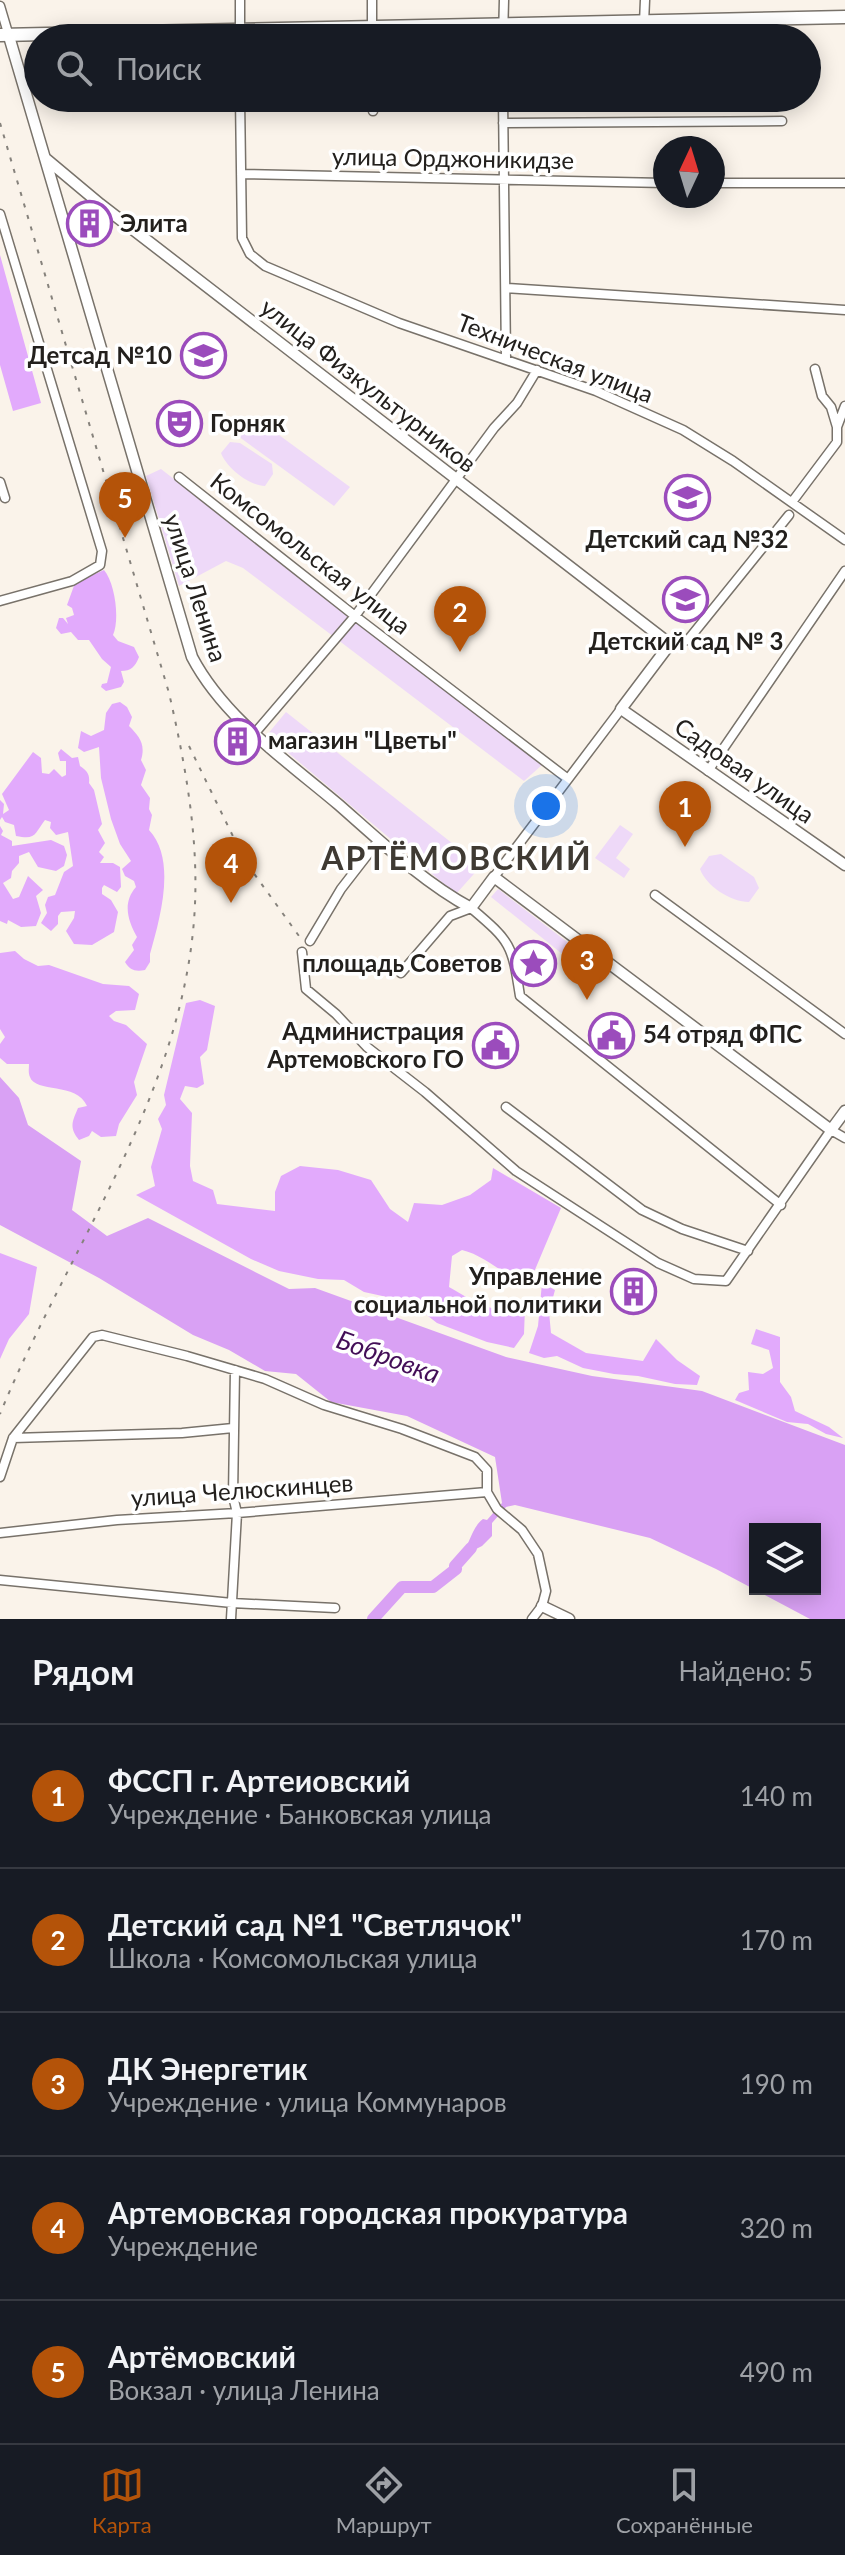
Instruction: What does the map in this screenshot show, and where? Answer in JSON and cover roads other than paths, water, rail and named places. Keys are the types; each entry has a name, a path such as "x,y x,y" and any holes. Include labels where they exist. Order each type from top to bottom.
{"main road":[{"path":"628,24 845,17"}],"street":[{"path":"240,0 240,24"},
{"path":"372,0 372,24"},
{"path":"503,24 504,0"},
{"path":"644,23 645,0"},
{"path":"0,6 4,34"},
{"name":"улица Ленина","path":"4,34 24,96"},
{"name":"улица Ленина","path":"29,112 192,657 216,696 255,733 379,840 471,908"},
{"path":"240,112 241,174"},
{"path":"503,112 506,359"},
{"path":"503,123 782,121"},
{"name":"улица Физкультурников","path":"44,157 670,644"},
{"name":"улица Орджоникидзе","path":"241,174 653,183"},
{"name":"Техническая улица","path":"241,174 242,238 250,254 265,266 399,323 596,391 683,430 733,461 845,540"},
{"path":"725,183 845,183"},
{"path":"0,214 102,551 100,565 72,581 0,601"},
{"path":"506,288 845,310"},
{"path":"792,502 841,438 831,407 822,396 815,369"},
{"path":"255,733 355,616 494,428 517,403 537,370"},
{"path":"837,427 845,406"},
{"name":"Комсомольская улица","path":"179,477 568,779"},
{"path":"0,482 5,498"},
{"path":"401,973 450,916 471,908 670,644 688,640 789,515"},
{"path":"708,771 845,571"},
{"name":"Садовая улица","path":"621,709 845,865"},
{"path":"310,941 341,889 379,840"},
{"path":"494,877 845,1138"},
{"path":"655,895 845,1034"},
{"path":"471,908 500,932 513,953 520,996 781,1205"},
{"path":"302,952 306,989 336,1014 367,1047 425,1092 516,1171 658,1263 694,1279 726,1281 845,1111"},
{"path":"506,1107 642,1210 682,1229 748,1251"},
{"path":"0,1477 13,1438 93,1337 102,1335 235,1370 265,1379 324,1405 402,1429 475,1457 487,1470 487,1492 499,1511 522,1530 538,1554 546,1591 542,1606 532,1619"},
{"path":"231,1619 237,1513 233,1496 235,1370"},
{"path":"13,1438 135,1435 233,1428"},
{"name":"улица Челюскинцев","path":"0,1533 117,1520 487,1492"},
{"path":"0,1580 232,1603 335,1608"},
{"path":"542,1606 569,1619"}],"water":[{"name":"Бобровка","path":"0,1077 19,1098 28,1125 81,1161 72,1210 107,1236 148,1218 289,1289 315,1288 506,1357 592,1376 702,1391 845,1445 845,1619 810,1619 765,1595 821,1595 821,1523 749,1523 749,1587 650,1538 515,1505 506,1507 492,1523 492,1536 482,1546 460,1557 479,1523 487,1520 502,1503 495,1457 407,1416 331,1402 296,1374 265,1371 229,1350 193,1335 99,1278 0,1225"}],"waterway":[{"path":"373,1619 402,1587 433,1587 456,1569 455,1566 471,1548"}],"railway":[{"path":"0,123 169,693 189,798 195,877 187,972 171,1038 148,1103 0,1414"},
{"path":"189,746 245,861 299,936"}],"place":[{"name":"Элита","path":"89,224"},
{"name":"Детсад №10","path":"203,356"},
{"name":"Горняк","path":"179,424"},
{"name":"Детский сад №32","path":"687,498"},
{"name":"Артёмовский","path":"125,538"},
{"name":"Детский сад № 3","path":"686,600"},
{"name":"Детский сад №1 \"Светлячок\"","path":"460,652"},
{"name":"магазин \"Цветы\"","path":"237,741"},
{"name":"ФССП г. Артеиовский","path":"685,847"},
{"name":"Артемовская городская прокуратура","path":"231,903"},
{"name":"площадь Советов","path":"533,964"},
{"name":"ДК Энергетик","path":"587,1000"},
{"name":"54 отряд ФПС","path":"612,1035"},
{"name":"Администрация Артемовского ГО","path":"495,1046"},
{"name":"Управление социальной политики","path":"633,1291"}],"district":[{"name":"АРТЁМОВСКИЙ","path":"457,859"}]}
